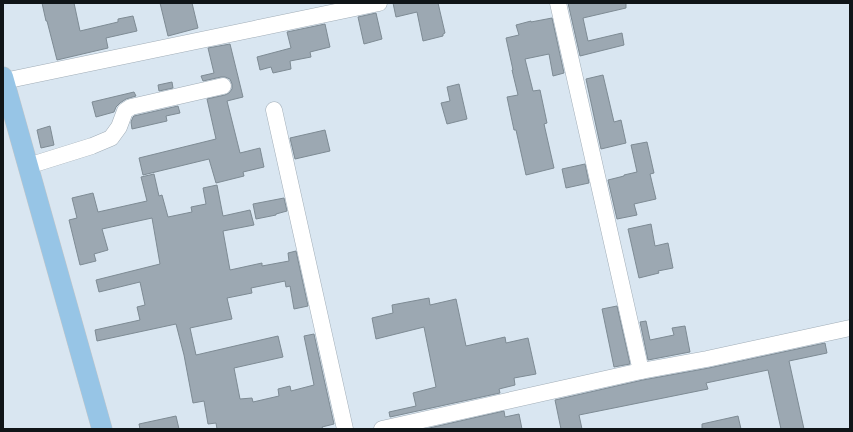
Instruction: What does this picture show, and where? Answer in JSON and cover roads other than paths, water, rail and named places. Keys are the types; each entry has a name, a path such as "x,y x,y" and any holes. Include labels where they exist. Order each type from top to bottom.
{"main road":[{"path":"4,79 102,429"}],"street":[{"path":"4,79 379,3"},
{"path":"558,3 641,371"},
{"path":"28,166 92,146 111,138 119,127 124,111 130,107 223,86"},
{"path":"274,110 345,429"},
{"path":"382,429 641,371 707,359 850,328"}]}
